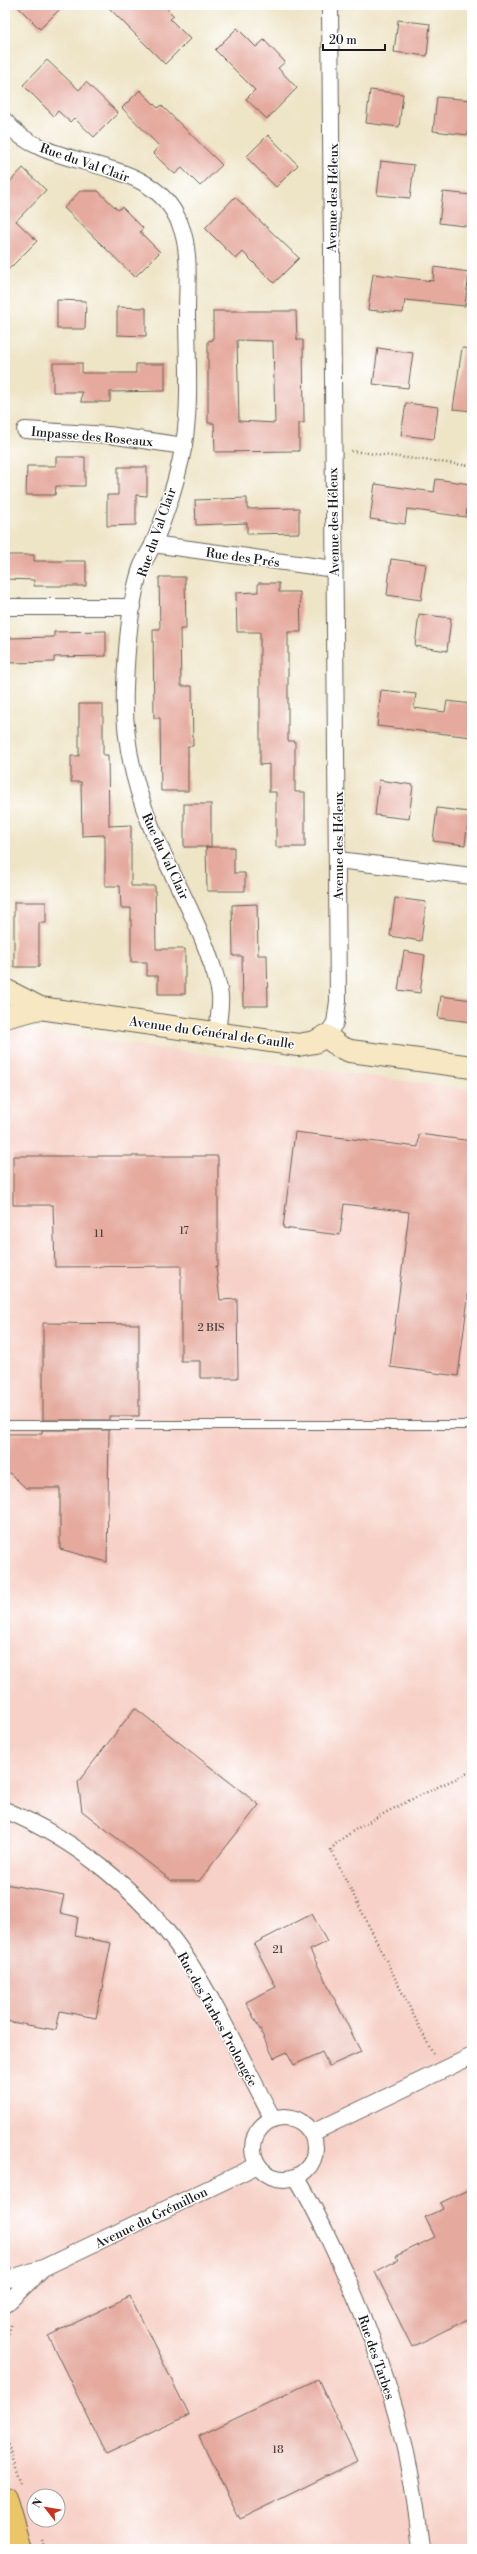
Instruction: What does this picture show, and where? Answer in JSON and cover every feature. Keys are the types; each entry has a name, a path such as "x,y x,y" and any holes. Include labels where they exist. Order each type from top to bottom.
{"main road":[{"path":"14,2493 20,2549"}],"street":[{"name":"Avenue des Héleux","path":"326,1036 335,1023 338,1001 338,860 330,254 333,235 333,152 330,5"},
{"name":"Rue du Val Clair","path":"5,121 17,134 31,143 113,169 148,185 162,196 176,214 182,227 187,260 188,381 184,446 153,544 140,573 133,608 124,689 128,746 141,800 152,829 186,898 213,969 220,1001 217,1033"},
{"name":"Impasse des Roseaux","path":"25,430 109,435 184,446"},
{"name":"Rue des Prés","path":"153,544 334,569"},
{"path":"5,607 133,608"},
{"path":"338,860 472,876"},
{"name":"Avenue du Général de Gaulle","path":"5,990 40,1008 298,1045 315,1042 326,1036"},
{"name":"Avenue du Général de Gaulle","path":"5,1017 40,1008"},
{"path":"326,1036 340,1047 350,1051 472,1067"},
{"name":"Rue des Tarbes Prolongée","path":"5,1810 25,1819 76,1849 127,1889 148,1911 182,1953 200,1981 273,2119"},
{"path":"312,2133 472,2056"},
{"path":"282,2116 299,2120 312,2133 315,2143 314,2158 305,2172 286,2180 275,2178 265,2173 258,2165 253,2152 254,2138 258,2130 273,2119 282,2116"},
{"name":"Avenue du Grémillon","path":"5,2280 43,2268 258,2165"},
{"name":"Rue des Tarbes","path":"296,2177 307,2193 346,2275 386,2377 403,2440 419,2527 420,2549"},
{"name":"Avenue du Grémillon","path":"9,2310 43,2268"}],"lane":[{"path":"5,1425 472,1425"}],"path":[{"path":"332,448 472,466"},
{"path":"441,2071 331,1850 334,1845 374,1819 472,1771"},
{"path":"5,2345 9,2310"},
{"path":"5,2437 14,2493"}],"shaded area":[{"path":"5,1028 472,1090 472,2549 5,2549"}],"building":[{"path":"16,5 64,5 40,29"},
{"path":"106,5 163,5 174,16 170,19 190,39 165,64"},
{"path":"398,20 430,24 427,56 394,52"},
{"path":"237,28 256,47 264,40 285,62 278,68 297,88 267,119 246,99 255,90 215,50"},
{"path":"47,60 79,90 86,82 118,113 94,137 74,118 70,122 58,111 54,116 23,85"},
{"path":"140,90 158,108 161,105 222,165 200,186 182,168 175,174 153,153 159,146 122,108"},
{"path":"370,90 403,94 399,127 366,123"},
{"path":"437,97 471,100 468,135 433,131"},
{"path":"268,135 298,165 276,187 246,157"},
{"path":"381,161 414,165 410,198 377,195"},
{"path":"23,168 46,190 16,221 37,241 5,273 5,187"},
{"path":"80,191 98,191 118,210 122,207 143,228 140,232 160,252 135,277 64,208"},
{"path":"443,192 472,195 472,227 439,223"},
{"path":"235,197 299,258 274,283 243,252 236,259 205,228"},
{"path":"434,267 469,272 465,306 405,300 403,313 368,310 373,274 433,281"},
{"path":"57,300 86,301 85,329 57,329"},
{"path":"117,307 146,308 146,336 117,335"},
{"path":"213,311 296,311 297,340 303,340 304,423 299,423 299,451 215,452 214,423 208,423 208,341 213,340","holes":["237,340 273,341 275,423 239,421"]},
{"path":"378,348 413,353 408,388 373,384"},
{"path":"462,348 472,349 472,411 453,409"},
{"path":"53,363 82,363 82,373 136,373 136,364 165,364 165,391 110,392 110,402 81,402 82,392 53,392"},
{"path":"406,403 438,407 434,439 401,435"},
{"path":"56,457 85,457 85,486 56,486 55,495 26,495 27,466 56,466"},
{"path":"118,467 147,467 147,496 136,495 136,525 107,526 107,495 118,495"},
{"path":"436,479 470,484 466,517 407,509 405,524 370,519 375,484 434,492"},
{"path":"247,498 247,509 299,508 299,533 247,534 247,523 196,525 195,500"},
{"path":"5,555 34,555 34,561 86,561 86,586 34,586 34,580 5,579"},
{"path":"391,559 426,564 421,600 387,595"},
{"path":"159,577 185,577 186,629 180,629 181,686 192,686 193,746 188,746 188,791 161,791 160,718 154,718 153,629 160,629"},
{"path":"258,583 279,583 279,592 300,592 301,632 288,632 288,741 295,741 295,792 305,792 305,847 276,847 276,792 269,792 269,764 260,765 260,632 237,632 236,593 258,592"},
{"path":"419,614 451,618 447,651 415,646"},
{"path":"106,631 106,656 54,657 54,662 9,663 9,638 54,637 54,632"},
{"path":"381,690 416,694 414,708 445,712 447,701 472,704 472,737 377,726"},
{"path":"79,704 103,704 103,755 108,755 109,826 131,825 131,886 155,886 156,949 185,949 185,994 158,994 158,976 147,976 147,962 131,962 131,908 121,908 120,886 105,886 105,835 82,836 81,782 71,782 71,756 79,756"},
{"path":"379,780 413,785 409,819 375,815"},
{"path":"184,804 211,804 211,847 184,847"},
{"path":"437,808 469,812 465,845 433,841"},
{"path":"206,847 234,847 234,873 245,873 245,891 207,891"},
{"path":"395,898 426,902 421,941 390,936"},
{"path":"14,902 46,902 46,923 39,923 39,967 14,967"},
{"path":"257,904 258,955 267,955 268,1006 243,1006 242,956 233,956 232,905"},
{"path":"404,951 425,955 420,993 398,990"},
{"path":"441,996 472,1000 472,1022 438,1018"},
{"path":"295,1132 418,1147 419,1134 472,1141 472,1283 470,1282 458,1376 390,1367 409,1212 344,1204 340,1235 283,1228"},
{"path":"13,1156 218,1156 218,1266 216,1266 220,1300 237,1299 238,1378 200,1378 200,1361 181,1361 181,1266 55,1267 53,1205 13,1205"},
{"path":"43,1323 139,1324 139,1416 109,1416 109,1420 43,1420"},
{"path":"42,1430 109,1430 107,1562 60,1549 60,1488 26,1488 5,1469 5,1434 42,1434"},
{"path":"135,1708 259,1805 199,1881 172,1881 82,1811 78,1782"},
{"path":"5,1884 64,1895 60,1913 78,1917 75,1936 111,1943 96,2018 60,2011 56,2030 5,2021"},
{"path":"312,1914 327,1942 310,1950 361,2052 329,2066 322,2052 294,2065 287,2052 274,2058 246,2002 276,1987 254,1944"},
{"path":"472,2188 472,2317 412,2347 375,2272 398,2260 396,2256 435,2237 425,2217 443,2209 440,2203"},
{"path":"130,2296 189,2415 106,2454 48,2336"},
{"path":"318,2379 357,2461 240,2519 199,2436"}]}
